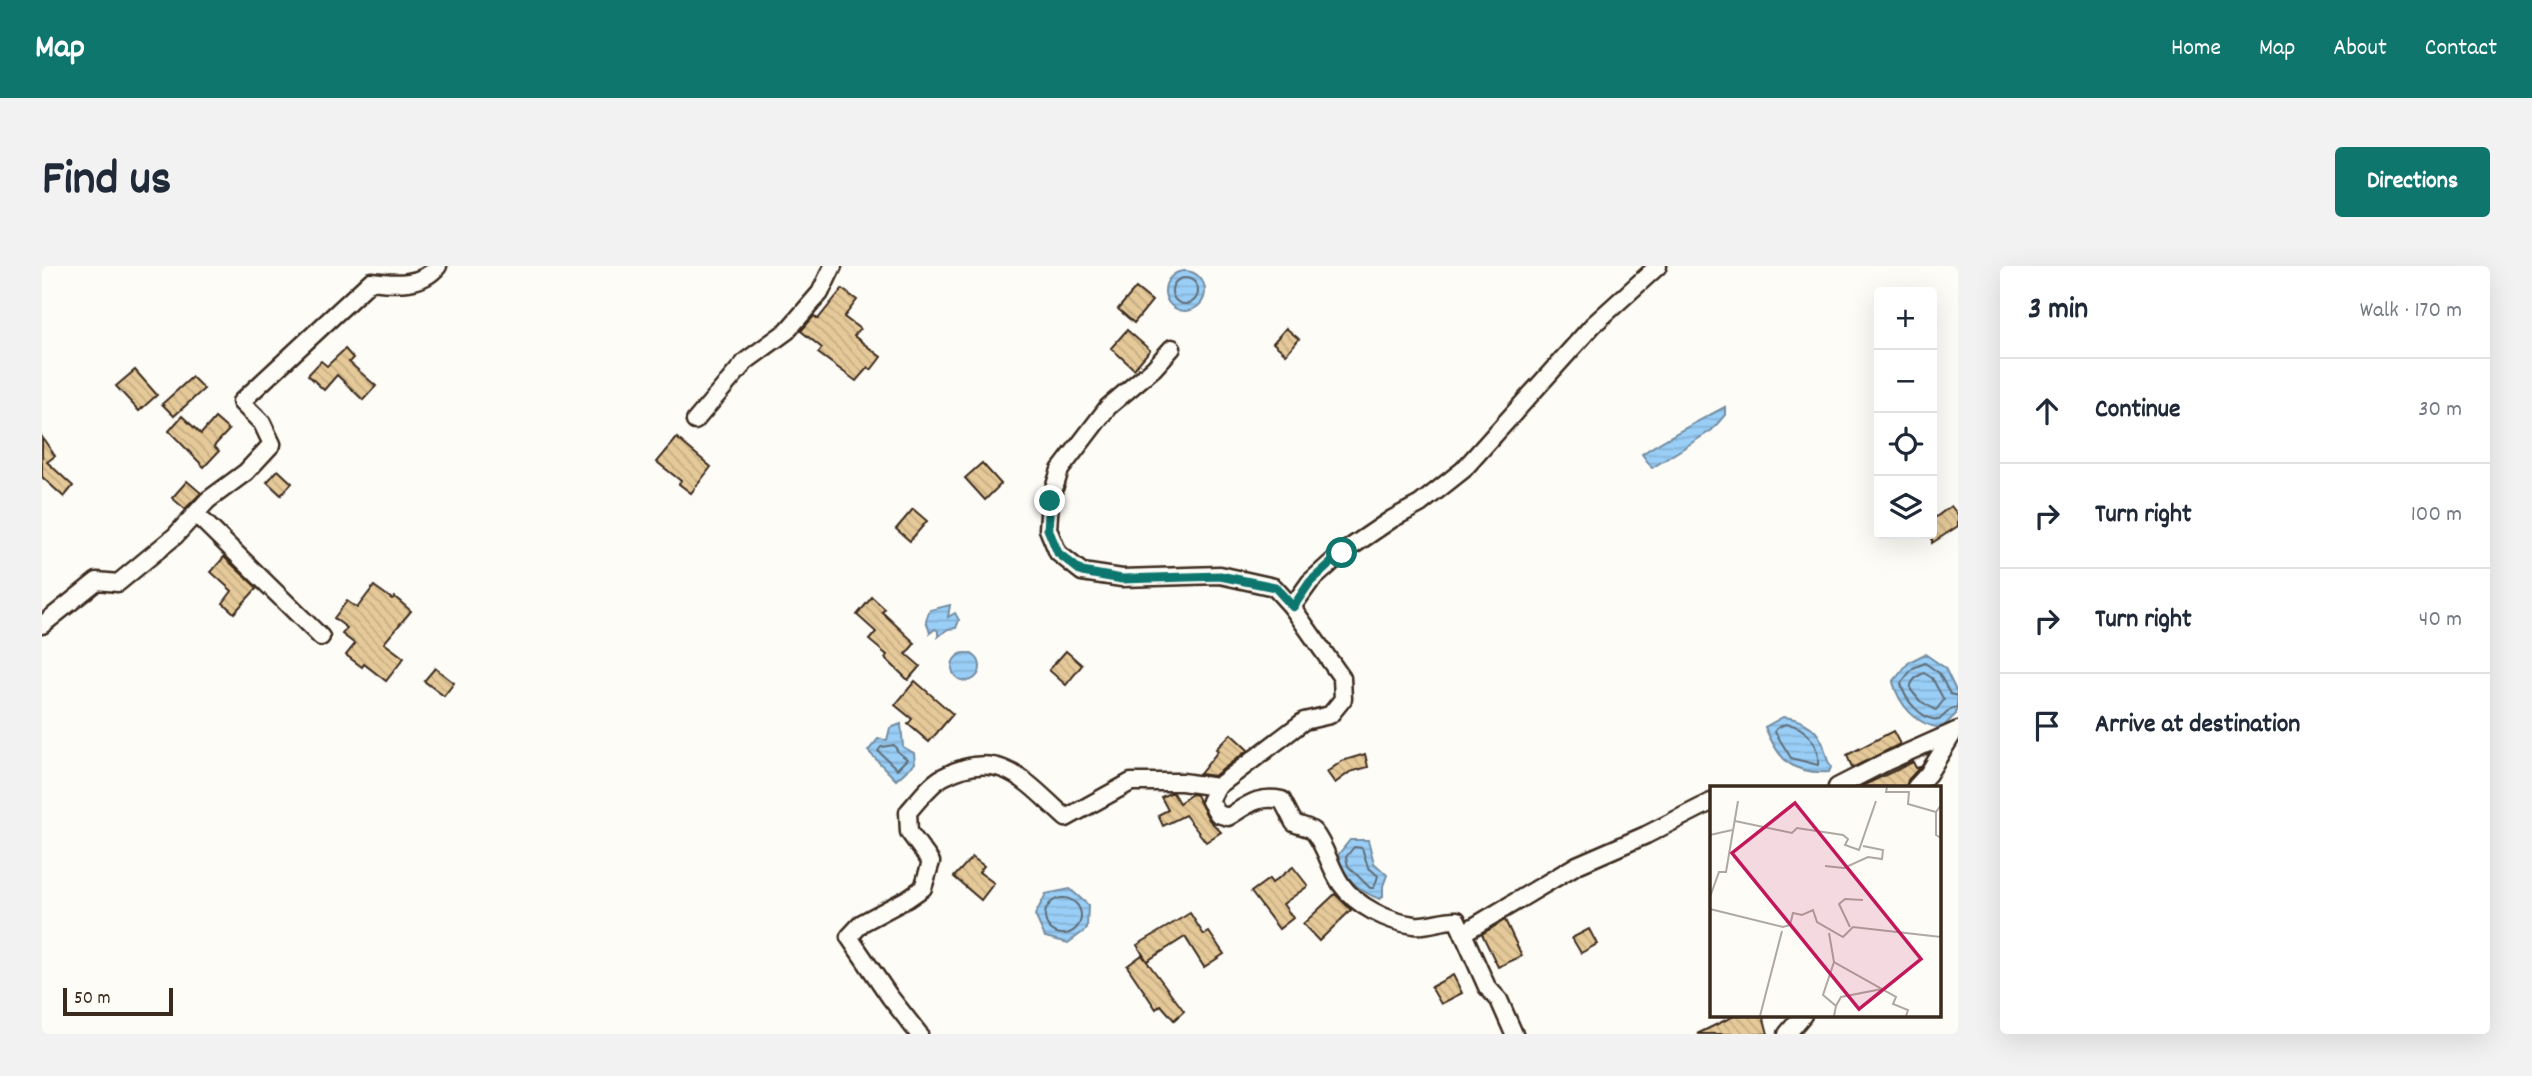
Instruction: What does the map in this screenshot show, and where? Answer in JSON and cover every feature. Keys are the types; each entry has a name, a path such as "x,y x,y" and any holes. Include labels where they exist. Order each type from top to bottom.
{"street":[{"path":"42,625 97,581 118,583 149,559 208,500 246,472 272,444 262,423 241,402 371,281 400,284 430,276 438,266"},
{"path":"695,421 747,361 787,331 820,293 834,266"},
{"path":"1293,607 1310,582 1342,553 1392,519 1420,504 1464,470 1593,325 1658,266"},
{"path":"1172,348 1154,368 1108,407 1060,470 1050,501 1048,529 1058,553 1082,572 1122,579 1220,576 1275,587 1293,607 1342,678 1343,699 1330,715 1304,721 1217,787 1210,801 1218,814 1228,817 1250,803 1267,797 1282,800 1294,824 1313,830 1340,883 1357,901 1371,910 1417,926 1447,919 1457,920 1487,987 1499,1000 1514,1034"},
{"path":"196,514 321,637"},
{"path":"1839,786 1956,731"},
{"path":"1917,786 1956,731"},
{"path":"919,1034 890,998 849,937 862,923 923,888 931,862 908,832 908,812 941,778 980,764 1007,769 1024,779 1066,818 1130,782 1182,782 1217,787"},
{"path":"1462,933 1577,865 1646,835 1710,803"},
{"path":"1787,1034 1802,1016"}],"water":[{"path":"1185,271 1193,272 1199,277 1204,283 1204,299 1199,305 1193,310 1185,311 1177,310 1171,305 1166,299 1165,291 1166,283 1171,277 1177,272"},
{"path":"1725,407 1725,415 1712,430 1652,468 1642,454 1672,435"},
{"path":"950,605 948,617 955,613 959,620 956,628 948,629 938,637 938,631 935,629 930,633 926,620 930,610"},
{"path":"966,653 976,657 980,667 976,677 966,681 956,677 952,667 956,657"},
{"path":"1925,654 1945,668 1958,695 1956,714 1942,728 1925,723 1910,713 1893,682 1909,662"},
{"path":"1783,717 1805,723 1814,730 1823,743 1831,767 1829,772 1796,767 1781,756 1765,727"},
{"path":"901,724 903,747 914,753 915,763 896,780 868,751 878,739 887,740 890,728"},
{"path":"1350,840 1368,840 1374,863 1387,875 1380,899 1359,888 1343,870 1338,855"},
{"path":"1070,889 1088,905 1087,929 1068,943 1045,937 1035,915 1046,894"}],"building":[{"path":"1136,288 1152,301 1134,323 1118,309"},
{"path":"842,289 857,300 844,317 860,329 854,336 881,357 871,370 868,367 856,381 818,353 822,348 801,331 814,316 818,319"},
{"path":"1286,328 1299,339 1286,354 1273,343"},
{"path":"1127,330 1150,350 1134,369 1111,348"},
{"path":"345,349 353,358 349,362 376,386 363,400 337,375 324,390 308,375 321,361 327,366"},
{"path":"135,370 157,395 139,411 116,386"},
{"path":"192,377 204,389 174,416 162,404"},
{"path":"182,416 201,434 215,418 229,430 214,446 219,451 204,467 169,431"},
{"path":"42,437 55,456 47,462 73,486 64,497 42,477"},
{"path":"677,438 711,467 691,493 679,484 681,481 657,462"},
{"path":"982,463 1001,484 985,500 965,478"},
{"path":"278,470 292,483 281,495 267,482"},
{"path":"187,481 201,493 185,509 172,498"},
{"path":"1951,506 1958,515 1958,526 1932,543 1932,539 1937,539 1937,516"},
{"path":"913,509 927,521 910,541 896,529"},
{"path":"224,557 257,588 234,613 223,603 232,591 211,572"},
{"path":"374,586 392,599 395,597 411,611 384,643 404,658 386,681 364,664 362,667 346,655 355,644 342,634 347,628 334,618 347,601 357,608"},
{"path":"872,597 885,609 882,612 915,643 906,654 920,666 908,680 885,658 887,655 869,640 876,632 857,615"},
{"path":"1066,651 1082,665 1066,685 1049,670"},
{"path":"435,668 454,683 444,696 424,681"},
{"path":"915,681 953,714 929,742 908,724 912,719 895,705"},
{"path":"1893,731 1900,744 1852,768 1847,755"},
{"path":"1231,734 1248,750 1214,776 1200,774 1218,751 1216,749"},
{"path":"1365,754 1368,767 1350,772 1335,783 1327,772 1342,761"},
{"path":"1913,762 1916,768 1920,767 1908,780 1906,786 1862,786"},
{"path":"1173,793 1179,803 1192,794 1196,795 1209,820 1221,832 1206,842 1185,815 1163,826 1158,815 1168,810 1161,797"},
{"path":"972,857 984,866 979,872 994,883 981,900 954,877"},
{"path":"1293,867 1308,886 1283,904 1293,918 1279,929 1251,892 1269,879 1272,883"},
{"path":"1335,894 1351,910 1319,941 1303,924"},
{"path":"1190,913 1204,935 1209,932 1224,954 1204,967 1185,937 1147,961 1137,945"},
{"path":"1505,920 1522,956 1498,967 1482,934"},
{"path":"1589,929 1597,944 1581,953 1572,938"},
{"path":"1142,955 1184,1011 1174,1020 1161,1005 1156,1009 1127,966"},
{"path":"1453,975 1462,993 1441,1004 1431,987"},
{"path":"1734,1016 1763,1016 1768,1034 1697,1034"}],"route":[{"path":"1050,501 1048,529 1058,553 1082,572 1122,579 1220,576 1275,587 1293,607 1310,582 1342,553"}]}
